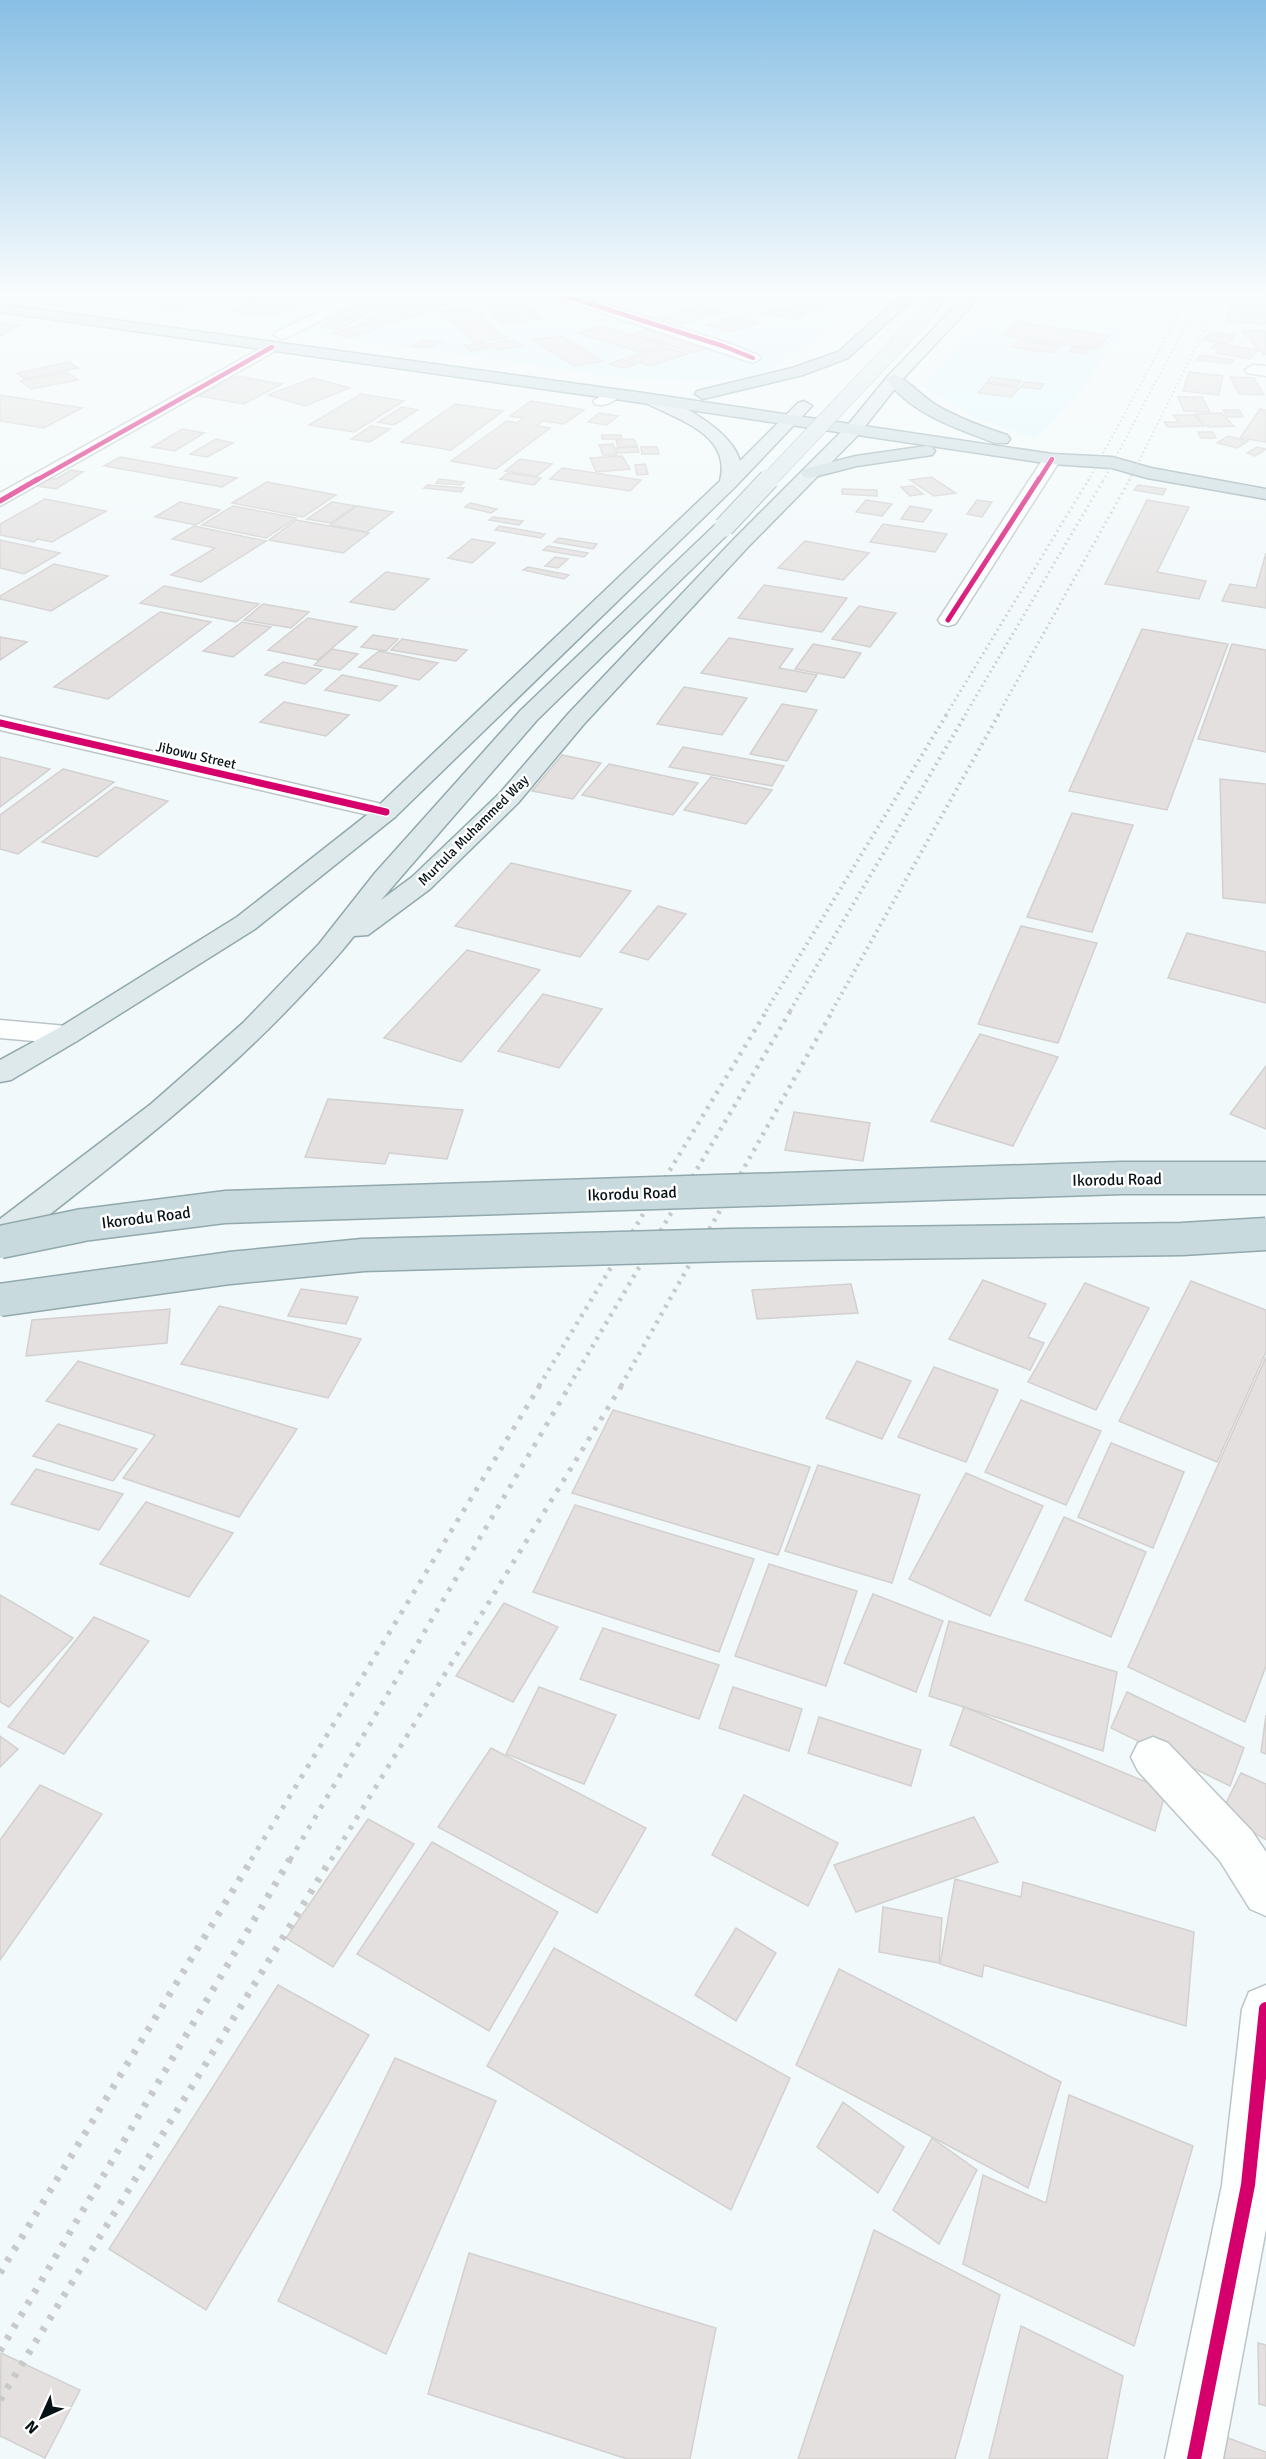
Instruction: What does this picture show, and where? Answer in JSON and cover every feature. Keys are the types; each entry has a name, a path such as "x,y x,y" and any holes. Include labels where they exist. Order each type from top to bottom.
{"highway":[{"path":"764,410 798,413"},
{"path":"782,410 859,422 1107,450 1176,467 1266,483"},
{"path":"934,410 971,428 1005,440"},
{"path":"859,422 979,448 1052,459 1100,459 1147,473 1266,494"},
{"path":"810,473 856,461 979,448"},
{"name":"Ikorodu Road","path":"0,1242 83,1225 225,1207 1122,1178 1266,1178"},
{"path":"0,1300 230,1268 363,1255 731,1245 1182,1239 1266,1234"}],"main road":[{"path":"672,410 696,422 727,447 733,463 729,483"},
{"name":"Murtula Muhammed Way","path":"330,950 384,878 529,715 724,528 836,410"},
{"name":"Murtula Muhammed Way","path":"330,950 421,883 509,798 576,719 869,410"},
{"path":"0,1072 67,1035 246,922 386,812 729,483 798,413"},
{"path":"529,715 576,719"},
{"path":"0,1236 162,1111 254,1029 330,950"}],"street":[{"path":"0,501 158,410"},
{"path":"948,620 1052,459"},
{"name":"Jibowu Street","path":"0,723 386,812"},
{"path":"0,1029 67,1035"},
{"path":"1154,1757 1236,1846 1266,1893"},
{"path":"1194,2459 1248,2185 1266,2009"}],"shaded area":[{"path":"962,410 1063,410 1036,439 974,417"}],"building":[{"path":"0,410 79,410 44,428 0,421"},
{"path":"335,410 390,410 354,432 309,425"},
{"path":"398,410 418,410 394,425 378,422"},
{"path":"447,410 503,411 451,450 401,442"},
{"path":"519,410 584,410 564,424 543,421 537,426 550,428 496,469 451,461 507,421 517,423 523,418 510,416"},
{"path":"1209,410 1210,412 1184,411"},
{"path":"1223,410 1239,410 1243,417 1227,417"},
{"path":"1259,410 1266,410 1266,442 1240,438"},
{"path":"599,413 618,416 607,425 588,422"},
{"path":"1221,413 1234,426 1208,427 1195,414"},
{"path":"1173,415 1194,415 1204,426 1168,427 1164,422 1179,422"},
{"path":"371,426 390,429 370,442 351,439"},
{"path":"182,429 204,433 175,451 152,447"},
{"path":"1198,432 1213,432 1216,438 1201,438"},
{"path":"602,435 621,435 622,439 602,439"},
{"path":"1228,436 1248,441 1237,448 1217,443"},
{"path":"216,439 233,443 207,457 190,454"},
{"path":"634,439 637,446 618,447 616,440"},
{"path":"613,444 617,455 603,455 599,445"},
{"path":"637,447 639,452 618,453 616,448"},
{"path":"641,447 657,447 659,454 642,454"},
{"path":"1257,447 1266,449 1255,456 1247,453"},
{"path":"622,456 630,469 596,472 590,458"},
{"path":"120,457 237,478 222,487 104,466"},
{"path":"520,459 552,464 537,476 505,471"},
{"path":"645,464 648,474 637,475 635,465"},
{"path":"562,468 641,480 630,491 550,479"},
{"path":"71,470 83,472 56,489 37,486 50,478 56,479"},
{"path":"508,473 541,478 534,485 500,479"},
{"path":"931,477 956,493 934,496 910,480"},
{"path":"439,479 464,482 461,485 436,483"},
{"path":"267,482 336,495 303,517 232,503"},
{"path":"428,485 464,488 461,492 424,488"},
{"path":"1138,485 1166,489 1163,495 1134,490"},
{"path":"913,486 923,494 910,496 901,487"},
{"path":"842,489 877,490 877,496 842,494"},
{"path":"45,499 106,511 52,542 38,539 34,542 0,535 0,524"},
{"path":"866,500 892,504 882,516 856,512"},
{"path":"977,500 992,502 982,517 967,514"},
{"path":"1147,500 1189,507 1157,572 1206,581 1199,599 1105,584"},
{"path":"180,502 220,510 196,525 155,517"},
{"path":"332,502 355,506 331,523 307,519"},
{"path":"470,503 497,509 491,513 465,507"},
{"path":"233,506 296,518 266,538 202,525"},
{"path":"357,506 393,512 367,532 330,525"},
{"path":"910,506 932,510 923,522 901,519"},
{"path":"493,517 523,521 519,525 489,520"},
{"path":"296,520 369,533 343,553 269,540"},
{"path":"883,524 947,534 935,552 870,542"},
{"path":"194,526 266,541 201,582 171,575 215,548 172,539"},
{"path":"499,526 545,534 541,538 495,530"},
{"path":"559,538 597,544 593,549 554,542"},
{"path":"472,539 495,543 472,563 448,558"},
{"path":"0,540 60,553 24,574 0,568"},
{"path":"805,541 869,553 843,580 778,568"},
{"path":"548,546 588,553 584,557 543,550"},
{"path":"1266,553 1266,608 1222,601 1230,584 1256,588"},
{"path":"555,557 568,559 558,568 545,566"},
{"path":"54,564 108,576 51,611 0,599 0,596"},
{"path":"528,567 569,575 564,579 523,570"},
{"path":"386,572 429,579 394,610 350,602"},
{"path":"764,585 847,598 822,632 738,618"},
{"path":"164,586 259,604 236,622 140,603"},
{"path":"263,604 309,612 291,628 244,620"},
{"path":"859,606 896,613 870,647 832,639"},
{"path":"160,612 211,622 108,699 54,687"},
{"path":"308,618 357,627 318,660 268,650"},
{"path":"242,622 271,627 233,657 203,651"},
{"path":"1142,629 1228,644 1167,810 1069,791"},
{"path":"373,635 398,639 386,651 361,647"},
{"path":"0,637 27,642 0,660"},
{"path":"729,638 793,649 779,668 817,675 806,692 701,673"},
{"path":"402,639 467,650 456,661 391,650"},
{"path":"813,644 861,653 844,678 795,669"},
{"path":"1232,644 1266,650 1266,752 1198,739"},
{"path":"332,649 358,654 340,670 314,665"},
{"path":"379,651 438,663 419,680 359,667"},
{"path":"283,662 322,670 305,684 265,675"},
{"path":"342,675 397,686 380,701 325,690"},
{"path":"684,687 747,698 722,735 657,724"},
{"path":"284,702 349,715 326,736 260,722"},
{"path":"782,704 817,710 787,761 750,754"},
{"path":"683,747 784,766 772,786 669,767"},
{"path":"562,755 601,763 573,799 532,791"},
{"path":"0,757 50,769 0,807"},
{"path":"609,764 698,783 673,815 582,795"},
{"path":"63,769 114,782 18,854 0,849 0,815"},
{"path":"711,777 772,790 746,824 684,810"},
{"path":"1220,779 1266,784 1266,903 1223,898"},
{"path":"115,787 168,801 97,857 42,842"},
{"path":"1072,813 1133,825 1092,932 1027,917"},
{"path":"511,863 631,891 580,957 455,926"},
{"path":"658,906 686,914 648,960 620,952"},
{"path":"1021,926 1097,943 1058,1043 978,1024"},
{"path":"1187,933 1266,952 1266,1003 1168,978"},
{"path":"467,950 540,970 461,1062 384,1038"},
{"path":"543,994 602,1009 559,1068 498,1051"},
{"path":"980,1034 1058,1057 1013,1146 931,1121"},
{"path":"1266,1066 1266,1129 1230,1114"},
{"path":"328,1099 463,1110 447,1159 389,1153 385,1164 305,1157"},
{"path":"794,1112 870,1123 863,1161 785,1150"},
{"path":"983,1280 1046,1304 1028,1337 1044,1343 1030,1370 949,1339"},
{"path":"1191,1281 1266,1310 1266,1352 1217,1462 1119,1421"},
{"path":"1085,1283 1149,1308 1096,1410 1028,1382"},
{"path":"851,1284 858,1313 757,1319 752,1290"},
{"path":"301,1289 358,1297 346,1324 288,1316"},
{"path":"219,1306 361,1339 328,1398 181,1364"},
{"path":"170,1309 167,1343 26,1356 32,1320"},
{"path":"1266,1357 1266,1666 1245,1722 1128,1667"},
{"path":"78,1361 297,1429 239,1517 123,1478 155,1435 46,1401"},
{"path":"857,1361 911,1381 882,1439 826,1418"},
{"path":"934,1367 998,1390 966,1462 898,1437"},
{"path":"1021,1400 1101,1431 1066,1505 985,1472"},
{"path":"613,1410 810,1467 778,1555 572,1493"},
{"path":"58,1424 137,1449 113,1481 33,1456"},
{"path":"1111,1443 1184,1472 1153,1548 1078,1517"},
{"path":"818,1465 920,1495 892,1583 785,1551"},
{"path":"36,1469 123,1494 99,1530 11,1504"},
{"path":"966,1473 1043,1506 990,1616 909,1579"},
{"path":"146,1502 233,1533 189,1597 100,1564"},
{"path":"575,1505 754,1559 719,1652 533,1592"},
{"path":"1064,1517 1146,1552 1111,1637 1025,1600"},
{"path":"769,1564 857,1591 826,1686 735,1656"},
{"path":"873,1594 943,1621 916,1692 844,1663"},
{"path":"0,1595 73,1638 9,1707 0,1702"},
{"path":"504,1603 558,1627 513,1702 456,1676"},
{"path":"94,1617 149,1641 64,1754 8,1727"},
{"path":"949,1621 1117,1672 1103,1751 929,1696"},
{"path":"603,1628 719,1665 699,1719 580,1679"},
{"path":"539,1687 616,1715 584,1784 506,1754"},
{"path":"733,1687 802,1709 789,1751 719,1728"},
{"path":"1127,1692 1244,1748 1230,1786 1111,1728"},
{"path":"964,1707 1166,1790 1155,1831 950,1745"},
{"path":"1266,1715 1266,1754 1261,1752"},
{"path":"819,1717 921,1750 911,1786 808,1753"},
{"path":"0,1736 18,1749 0,1767"},
{"path":"491,1748 646,1828 597,1913 438,1827"},
{"path":"1241,1773 1266,1784 1266,1840 1221,1813"},
{"path":"40,1785 102,1814 0,1960 0,1840"},
{"path":"744,1795 838,1843 808,1906 712,1855"},
{"path":"974,1817 998,1862 856,1912 834,1865"},
{"path":"368,1819 414,1844 333,1967 286,1938"},
{"path":"432,1842 558,1912 489,2031 357,1954"},
{"path":"955,1879 1021,1897 1023,1882 1194,1932 1186,2026 984,1965 982,1977 940,1964"},
{"path":"883,1907 942,1918 939,1963 879,1952"},
{"path":"736,1928 776,1953 736,2021 695,1995"},
{"path":"554,1948 790,2078 731,2210 487,2066"},
{"path":"839,1969 1061,2082 1028,2188 796,2065"},
{"path":"278,1985 369,2035 206,2310 109,2249"},
{"path":"395,2058 496,2101 386,2354 278,2301"},
{"path":"1069,2095 1193,2146 1134,2346 963,2264 983,2175 1046,2203"},
{"path":"843,2102 904,2147 878,2193 817,2147"},
{"path":"932,2138 977,2170 939,2244 893,2210"},
{"path":"874,2230 1000,2295 955,2459 798,2459"},
{"path":"469,2253 716,2328 690,2459 627,2459 428,2394"},
{"path":"1021,2326 1123,2376 1107,2459 989,2459"},
{"path":"1258,2343 1266,2345 1266,2406 1259,2404"},
{"path":"1,2353 80,2390 45,2458 0,2436"},
{"path":"1204,2429 1266,2452 1266,2459 1202,2459"}],"railway":[{"path":"1088,481 1127,410"},
{"path":"1103,481 1141,410"},
{"path":"1130,479 1165,410"},
{"path":"946,715 1089,479"},
{"path":"965,715 1104,479"},
{"path":"998,715 1130,479"},
{"path":"766,1011 947,714"},
{"path":"790,1011 966,714"},
{"path":"832,1011 999,714"},
{"path":"539,1386 767,1010"},
{"path":"569,1386 791,1010"},
{"path":"621,1386 833,1010"},
{"path":"251,1860 540,1385"},
{"path":"290,1860 570,1385"},
{"path":"331,1860 622,1385"},
{"path":"0,2273 252,1859"},
{"path":"0,2351 290,1859"},
{"path":"0,2400 331,1859"}],"cycle path":[{"path":"0,501 161,410"},
{"path":"948,620 1052,459"},
{"path":"0,723 386,812"},
{"path":"1194,2459 1248,2185 1266,2009"}]}
